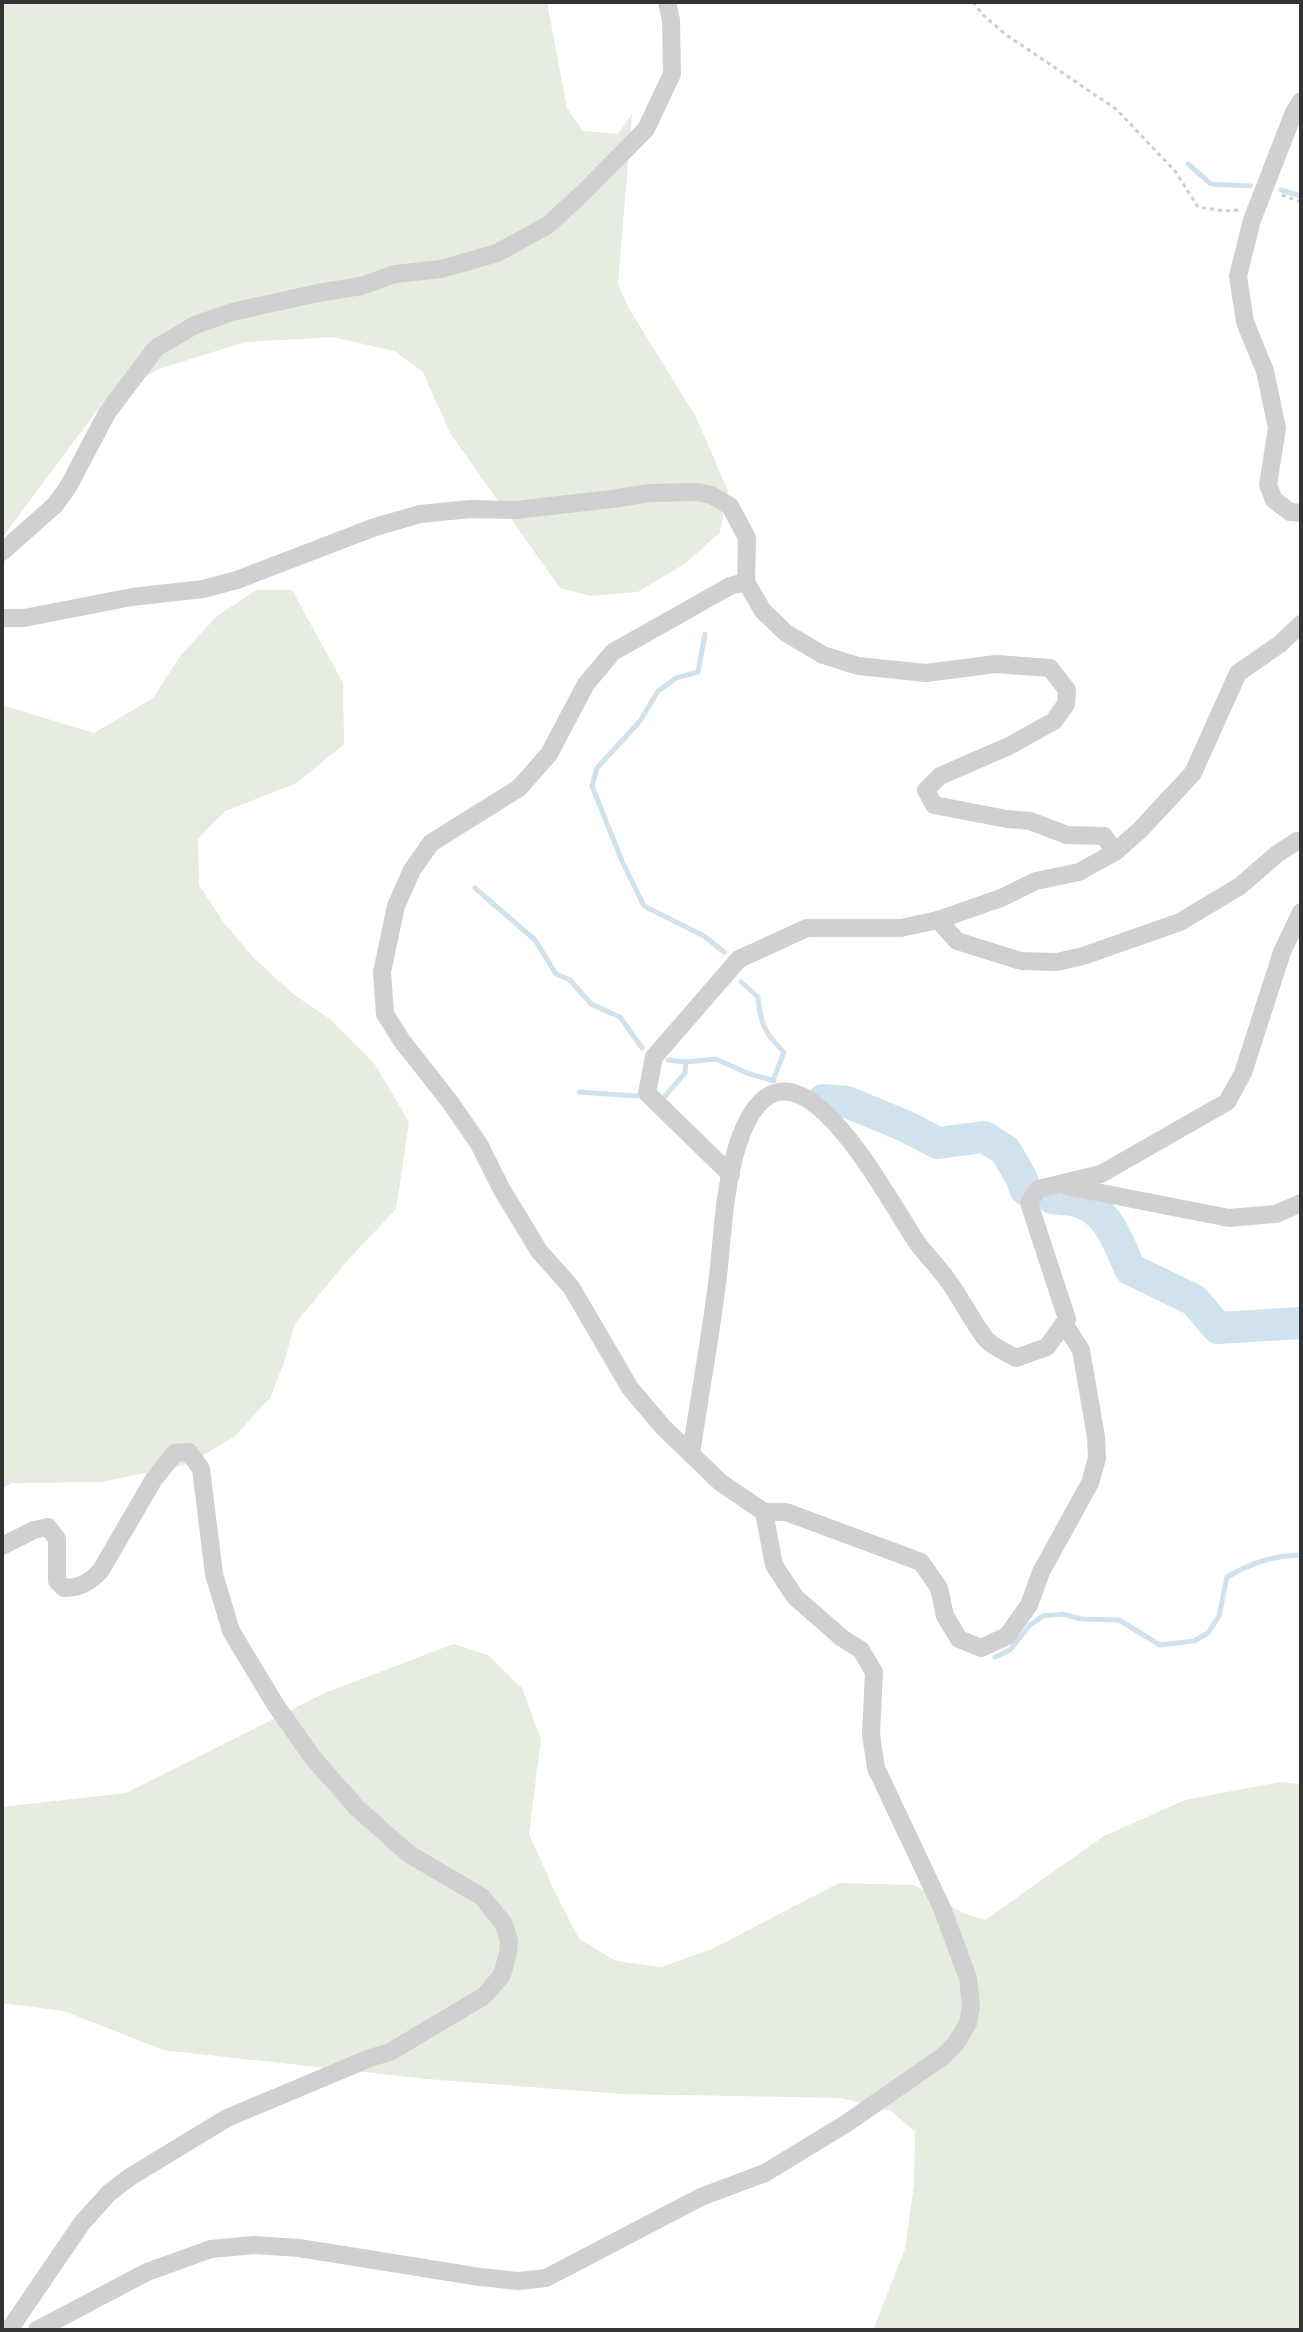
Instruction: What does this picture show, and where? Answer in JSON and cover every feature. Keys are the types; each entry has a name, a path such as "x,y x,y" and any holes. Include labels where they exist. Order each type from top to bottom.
{"street":[{"path":"2,552 55,505 68,487 107,413 156,348 195,325 232,312 361,286 395,274 441,269 497,253 548,225 646,129 672,74 671,20 667,2"},
{"path":"1301,101 1252,220 1238,276 1245,322 1265,371 1277,428 1268,485 1274,500 1290,512 1301,513"},
{"path":"2,618 24,618 132,597 203,589 237,580 375,527 420,514 471,509 515,510 650,493 697,492 711,495 730,506 747,538 746,582 763,611 786,633 823,655 858,666 926,673 996,664 1050,668 1067,690 1066,704 1054,721 1009,746 940,776 926,790 934,805 1030,821 1067,835 1104,836 1115,852"},
{"path":"746,582 730,586 613,652 586,684 549,754 519,788 431,843 412,870 396,906 382,972 385,1014 479,1144 502,1190 539,1251 571,1287 630,1388 663,1427 720,1482 764,1512 786,1512 921,1562 939,1588 945,1616 959,1639 981,1648 1007,1636 1029,1605 1041,1572 1090,1483 1097,1458 1081,1350 1065,1325 1067,1319 1029,1203 1038,1189 1101,1174 1227,1102 1243,1073 1282,952 1301,912"},
{"path":"731,1175 647,1093 654,1057 739,959 807,928 901,928 938,920 1001,898 1036,881 1079,872 1115,852 1193,773 1238,673 1280,644 1301,624"},
{"path":"938,920 957,941 1021,961 1057,962 1180,922 1240,886 1277,854 1301,841"},
{"path":"691,1454 719,1269 724,1204 738,1145 766,1097 778,1092 790,1092 809,1101 830,1116 854,1143 919,1245 949,1281 987,1341 1016,1358 1047,1347 1067,1319"},
{"path":"1060,1185 1229,1218 1276,1214 1301,1203"},
{"path":"2,1546 34,1530 48,1527 57,1539 57,1581 64,1588 77,1588 101,1570 154,1479 175,1453 189,1452 201,1469 214,1574 231,1631 275,1704 313,1758 357,1808 409,1854 482,1897 504,1924 509,1941 502,1975 484,1996 390,2052 227,2118 109,2193 82,2223 9,2330"},
{"path":"37,2330 147,2272 211,2249 254,2245 299,2248 480,2277 518,2281 546,2278 701,2197 765,2173 847,2123 942,2057 957,2042 968,2023 971,2006 968,1978 942,1908 876,1768 871,1734 874,1672 861,1650 842,1638 795,1597 774,1565 764,1512"}],"path":[{"path":"973,2 1005,34 1116,109 1175,171 1198,207 1225,211 1257,209"},
{"path":"1265,189 1301,202"}],"shaded area":[{"path":"2,2 547,2 567,108 583,131 618,134 632,114 618,284 628,307 696,417 728,491 720,532 686,563 638,592 591,596 560,588 450,433 423,372 394,351 333,337 245,342 159,369 104,401 2,538"},
{"path":"256,590 292,590 343,683 344,744 297,783 225,811 198,839 199,885 224,923 254,958 293,994 330,1019 374,1063 409,1122 396,1209 347,1261 294,1325 270,1398 234,1437 188,1464 102,1482 12,1483 2,1489 2,705 94,733 153,698 181,655 216,617"},
{"path":"453,1644 488,1655 522,1688 541,1739 529,1834 579,1939 616,1961 661,1967 712,1949 839,1883 914,1885 963,1913 985,1920 1104,1836 1185,1800 1280,1782 1301,1784 1301,2330 873,2330 905,2249 914,2185 915,2132 891,2111 842,2098 620,2094 427,2079 163,2050 64,2011 2,2003 2,1807 126,1793 325,1693"}],"waterway":[{"path":"1188,164 1211,184 1250,186"},
{"path":"1281,190 1301,196"},
{"path":"705,634 698,672 676,678 658,691 640,721 597,768 592,786 644,906 704,936 724,952"},
{"path":"475,888 535,940 556,974 570,980 591,1004 620,1017 642,1048"},
{"path":"741,982 758,997 765,1028 784,1052 773,1080"},
{"path":"668,1060 716,1059 774,1081"},
{"path":"665,1096 685,1073 686,1062"},
{"path":"579,1092 637,1096"},
{"path":"823,1100 847,1102 938,1143 984,1137 1005,1150 1025,1189"},
{"path":"1052,1198 1077,1201 1097,1212 1111,1228 1130,1269 1194,1300 1218,1328 1301,1323"},
{"path":"995,1657 1010,1650 1030,1625 1043,1616 1063,1614 1081,1619 1119,1620 1160,1645 1194,1641 1208,1633 1219,1616 1227,1577 1263,1561 1301,1555"}]}
